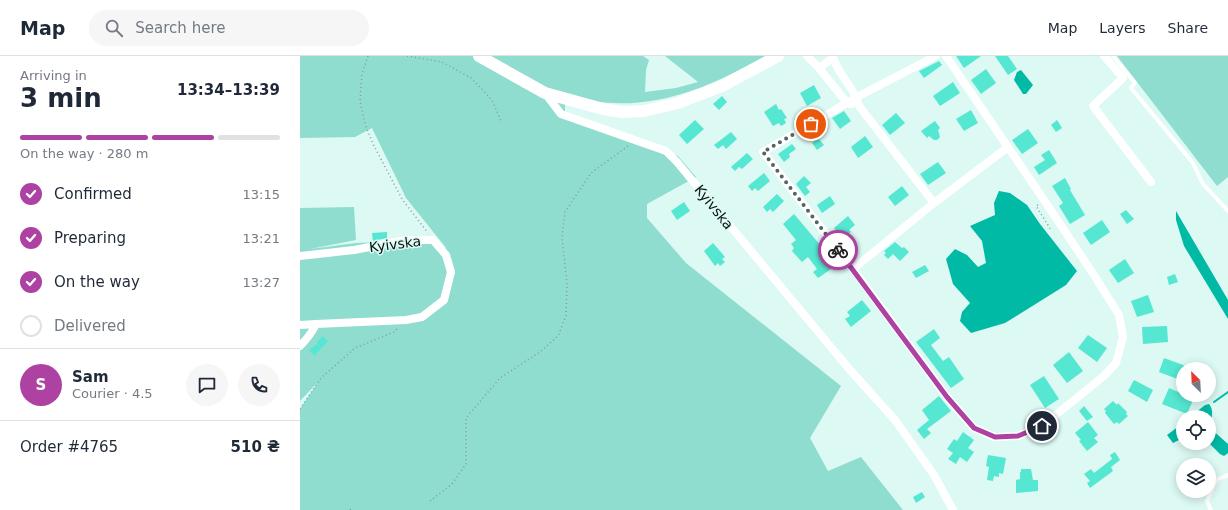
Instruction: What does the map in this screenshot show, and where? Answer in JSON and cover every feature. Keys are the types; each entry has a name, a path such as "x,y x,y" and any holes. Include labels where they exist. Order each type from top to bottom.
{"main road":[{"path":"479,56 545,93 604,109 622,112 644,111 678,103 722,86 778,56"}],"street":[{"path":"807,56 819,68 847,103 860,106"},
{"path":"936,56 857,97 763,152 853,269 947,397 974,428 995,437 1018,436 1042,426 1104,376 1116,363 1123,338 1119,315 1044,200 946,56"},
{"path":"1104,56 1123,78 1093,106 1151,182"},
{"path":"819,68 833,57 857,97 860,106 934,203"},
{"name":"Kyivska","path":"545,93 561,114 666,151 677,162 850,370 895,420 934,475 953,510"},
{"path":"853,269 934,203 1008,147"},
{"name":"Kyivska","path":"300,256 354,250 406,240 433,240 446,255 452,272 444,300 422,317 406,320 300,325"},
{"path":"300,346 306,340 316,324"}],"lane":[{"path":"1113,56 1135,83 1131,88 1193,163 1203,184 1228,211"},
{"path":"1211,510 1207,501 1216,480 1228,475"}],"path":[{"path":"368,56 362,74 360,101 365,124 373,144 402,198 433,240"},
{"path":"407,56 442,62 470,78 492,100 501,121"},
{"path":"430,501 452,484 466,464 466,418 500,378 540,352 558,336 566,316 567,285 562,237 565,212 591,173 635,141"},
{"path":"1044,200 1036,206 1051,230"},
{"path":"300,409 321,378 355,348 394,332 406,320"}],"shaded area":[{"path":"300,56 643,56 649,60 646,70 645,92 676,88 698,82 665,56 766,56 710,84 666,98 618,103 565,98 565,117 678,156 696,177 647,204 647,218 686,263 841,386 810,438 828,471 861,457 903,510 300,510 300,409 318,382 300,401 300,208 354,207 356,240 310,249 356,243 433,240 447,249 406,198 372,128 355,137 300,138"},
{"path":"1117,56 1228,56 1228,177 1217,186"},
{"path":"1021,70 1033,85 1026,94 1023,94 1014,80 1017,72"},
{"path":"999,191 1010,193 1027,205 1077,271 1066,285 1005,323 971,333 960,321 962,312 970,303 953,284 946,259 955,249 967,255 978,267 986,263 982,241 970,226 995,215 994,203"},
{"path":"1176,211 1228,300 1228,319 1184,246 1176,220"},
{"path":"1209,404 1212,410 1199,410"},
{"path":"1176,428 1176,442 1173,443 1167,435"},
{"path":"1216,433 1228,444 1228,453 1224,456 1216,450"}],"building":[{"path":"956,56 981,56 964,68"},
{"path":"995,56 1008,56 1017,69 1008,75"},
{"path":"939,61 942,65 924,78 919,71"},
{"path":"986,69 996,83 981,94 971,80"},
{"path":"953,82 960,93 940,106 933,96"},
{"path":"814,85 821,98 807,106 800,93"},
{"path":"722,96 727,102 719,110 713,104"},
{"path":"776,104 779,110 781,109 787,118 784,119 786,123 781,126 779,123 773,126 764,112"},
{"path":"971,110 978,123 964,131 956,119"},
{"path":"844,111 851,121 840,129 832,118"},
{"path":"896,113 905,123 890,135 882,125"},
{"path":"695,120 704,129 687,144 679,135"},
{"path":"1057,120 1062,128 1056,132 1051,125"},
{"path":"935,121 940,128 938,130 940,137 937,140 934,140 929,136 927,138 921,131"},
{"path":"1028,129 1038,143 1022,154 1012,140"},
{"path":"731,132 737,139 726,149 723,145 718,149 714,145"},
{"path":"865,136 873,147 858,158 851,147"},
{"path":"818,138 824,145 817,150 812,143"},
{"path":"792,144 796,149 789,154 790,157 784,162 778,154"},
{"path":"1049,150 1057,163 1039,175 1034,167 1045,160 1041,155"},
{"path":"747,153 753,159 742,169 739,167 735,171 731,167"},
{"path":"938,162 946,173 928,185 920,174"},
{"path":"764,173 770,181 758,191 755,188 752,191 748,186"},
{"path":"804,176 811,183 806,187 810,192 805,196 796,184"},
{"path":"1065,178 1071,189 1070,190 1085,215 1070,224 1059,206 1063,203 1052,186"},
{"path":"902,186 909,195 895,206 888,197"},
{"path":"777,194 784,201 773,212 770,209 767,212 763,207"},
{"path":"830,196 835,204 822,213 817,205"},
{"path":"684,202 690,211 677,220 671,211"},
{"path":"1126,210 1134,219 1127,224 1120,214"},
{"path":"794,214 821,246 819,247 834,267 818,278 813,272 817,269 808,257 802,262 792,251 794,248 791,244 796,240 783,224"},
{"path":"848,216 855,225 849,230 851,232 843,238 834,228"},
{"path":"1102,220 1110,232 1091,245 1083,233"},
{"path":"387,232 387,238 373,241 372,233"},
{"path":"895,242 909,252 900,261 893,254 888,259 884,255 886,253 884,251"},
{"path":"713,243 725,257 722,259 725,262 720,266 718,263 715,266 704,251"},
{"path":"1125,259 1134,273 1118,283 1109,270"},
{"path":"925,265 929,271 916,278 912,272"},
{"path":"1175,274 1178,282 1169,285 1167,277"},
{"path":"1148,295 1154,312 1137,317 1131,301"},
{"path":"862,300 871,311 851,327 845,319 850,316 847,312"},
{"path":"1167,326 1168,342 1143,344 1142,327"},
{"path":"934,329 940,338 931,345 943,361 949,357 964,379 951,388 916,342"},
{"path":"1088,335 1107,348 1097,362 1078,348"},
{"path":"323,336 328,341 314,356 309,350 318,343 317,342"},
{"path":"1069,352 1083,371 1067,383 1053,365"},
{"path":"1164,358 1176,362 1176,378 1159,372"},
{"path":"1044,376 1059,399 1045,408 1030,385"},
{"path":"1134,380 1153,390 1147,402 1128,391"},
{"path":"1169,388 1176,391 1176,402 1192,402 1189,410 1177,410 1162,404"},
{"path":"939,396 951,411 927,429 931,433 924,439 917,430 929,420 922,410"},
{"path":"1113,401 1117,405 1118,403 1127,412 1126,414 1128,416 1119,424 1117,422 1114,424 1105,413 1106,411 1104,409"},
{"path":"1084,406 1093,417 1087,421 1079,411"},
{"path":"1088,422 1098,435 1094,438 1098,442 1087,451 1075,433"},
{"path":"963,432 974,440 968,448 974,452 967,462 960,457 956,464 948,459 953,453 947,449 954,439 957,441"},
{"path":"1115,452 1120,460 1111,467 1113,471 1090,488 1087,483 1090,481 1084,474 1091,469 1094,473 1112,459 1110,455"},
{"path":"988,455 1006,458 1003,474 999,473 999,477 994,476 993,481 987,480 989,467 986,466"},
{"path":"1021,469 1031,469 1033,480 1038,480 1038,491 1016,493 1016,480 1020,479"},
{"path":"922,492 925,497 916,503 913,497"}],"waterway":[{"path":"1216,401 1228,392"}],"way so far":[{"path":"811,124 763,152 838,250"}],"route":[{"path":"838,250 947,397 974,428 995,437 1018,436 1042,426"}]}
